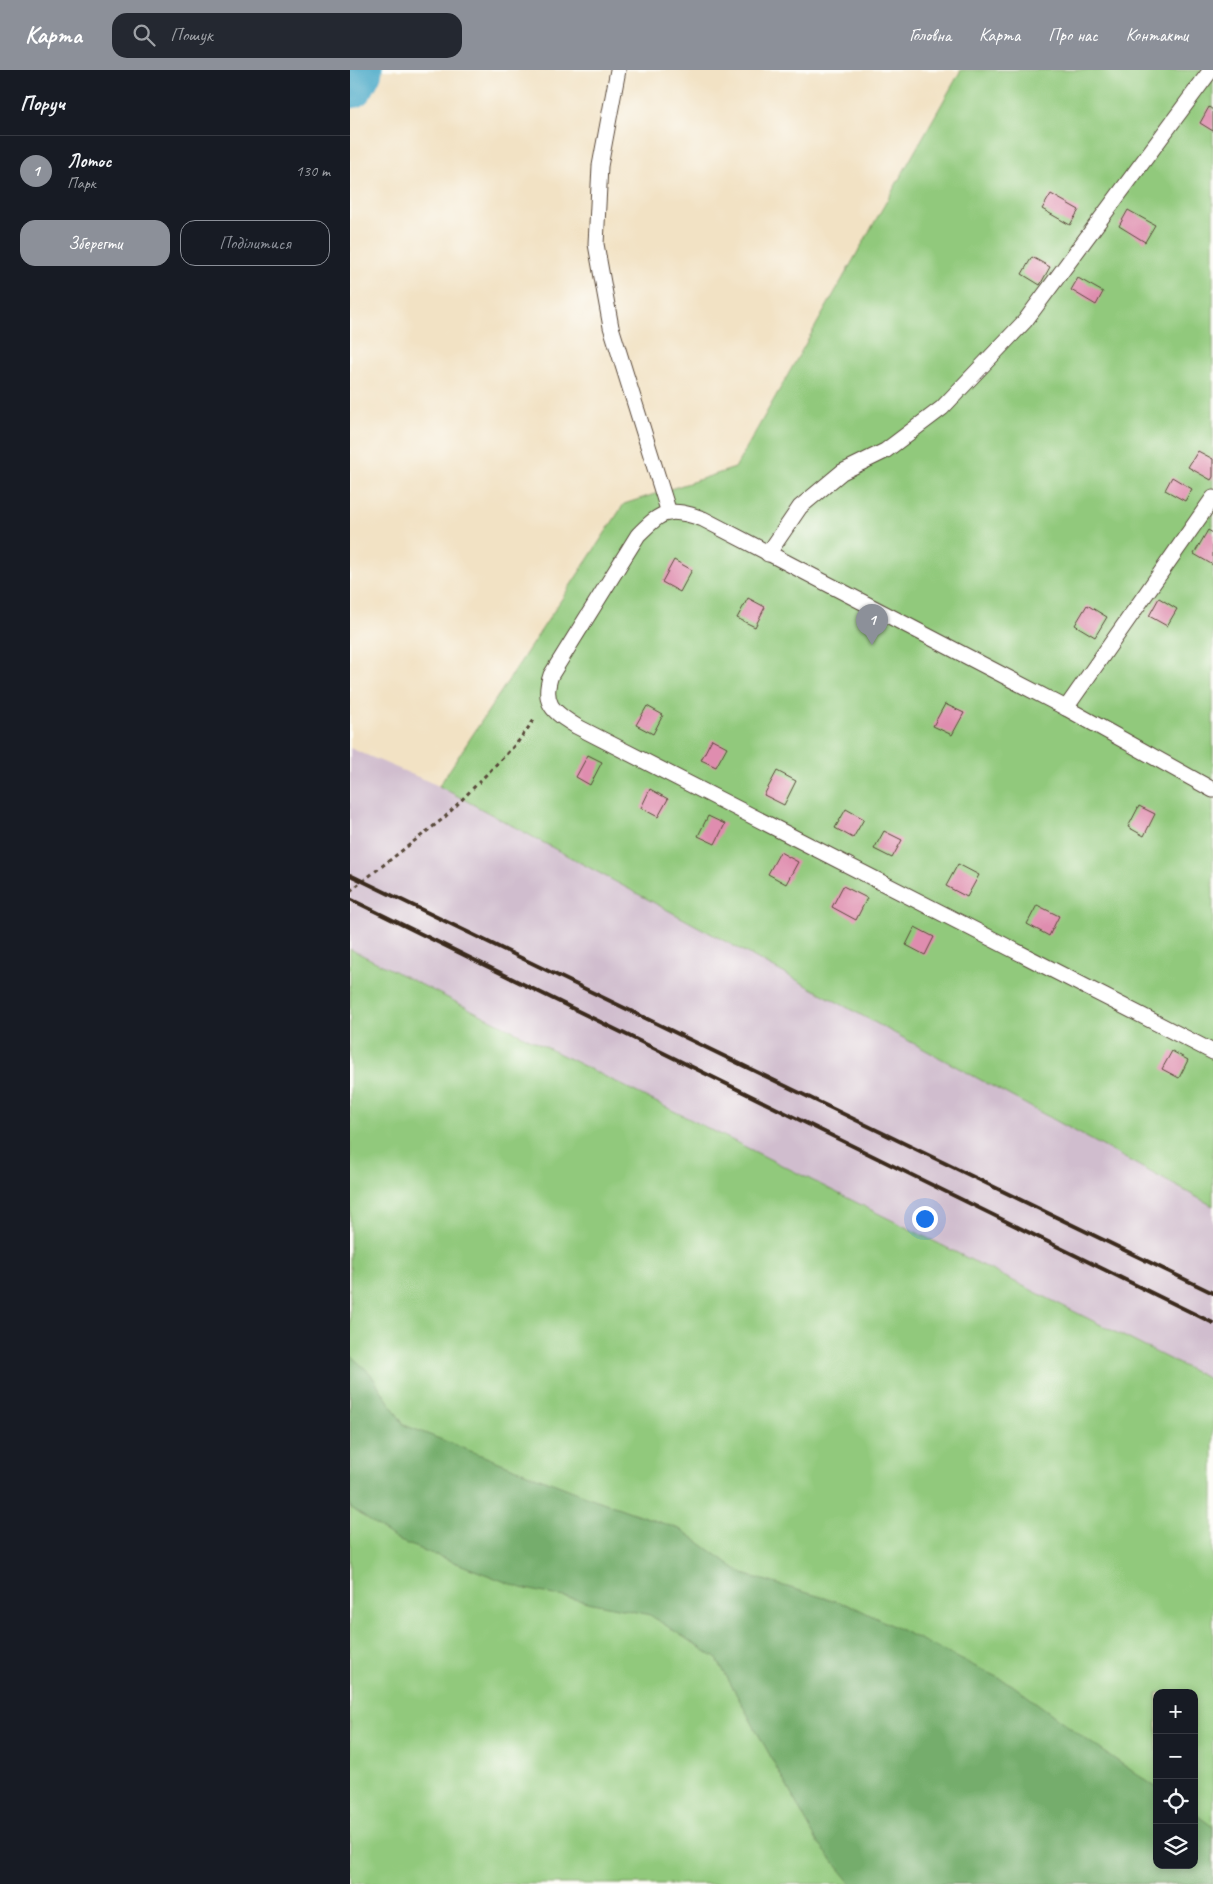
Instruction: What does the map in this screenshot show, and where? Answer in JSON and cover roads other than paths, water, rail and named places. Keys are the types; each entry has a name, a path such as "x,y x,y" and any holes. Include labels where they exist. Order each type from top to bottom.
{"lane":[{"path":"618,70 600,166 596,244 611,327 668,513"},
{"path":"768,554 800,507 842,472 885,451 942,408 1025,321 1211,70"},
{"path":"1066,708 1213,498"},
{"path":"1213,790 1066,708 703,519 683,512 668,513 656,518 638,535 551,675 546,688 548,702 558,714 576,726 1213,1052"}],"waterway":[{"path":"350,83 357,70"}],"railway":[{"path":"350,875 1213,1293"},
{"path":"350,899 1213,1323"}],"place":[{"name":"Лотос","path":"872,645"}]}
